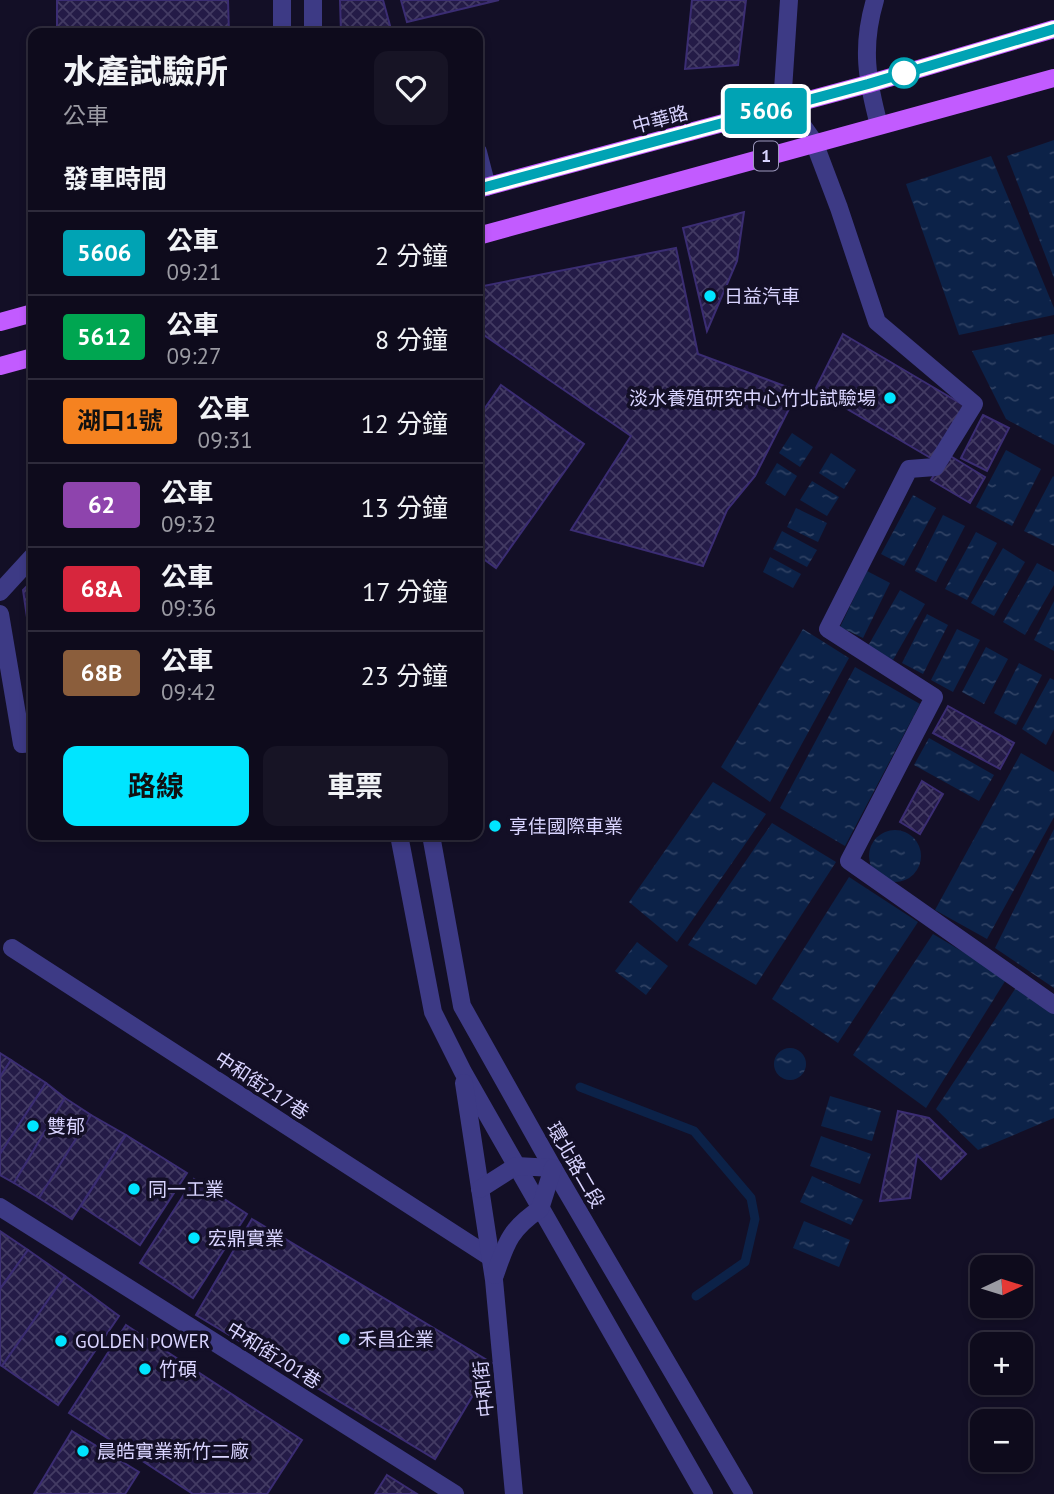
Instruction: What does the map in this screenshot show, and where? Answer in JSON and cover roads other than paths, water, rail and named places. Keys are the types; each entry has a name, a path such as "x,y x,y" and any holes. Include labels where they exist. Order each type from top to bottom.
{"main road":[{"name":"中華路","path":"483,188 868,84 1054,29"},
{"name":"1","path":"483,235 1054,78"},
{"path":"0,322 28,314"},
{"path":"0,366 28,358"}],"street":[{"path":"282,0 282,28"},
{"path":"313,0 313,28"},
{"path":"789,0 783,90 788,105 814,142 877,322 974,404 935,467 909,469 828,629 934,697 849,861 1054,1005"},
{"path":"875,0 869,19 866,67 879,125"},
{"path":"0,592 28,561"},
{"path":"0,614 22,744 28,743"},
{"path":"400,840 433,1012 463,1072 540,1209 704,1494"},
{"name":"環北路二段","path":"432,840 462,1006 553,1168 744,1494"},
{"name":"中和街217巷","path":"12,948 490,1257"},
{"name":"中和街","path":"463,1072 494,1280 514,1494"},
{"path":"480,1189 516,1166 553,1168 540,1209"},
{"name":"中和街201巷","path":"0,1207 455,1494"},
{"name":"中和街","path":"494,1280 507,1240 527,1218 540,1209"}],"water":[{"path":"1054,140 1054,278 1007,156"},
{"path":"991,156 1054,308 1054,315 959,335 906,184"},
{"path":"1054,334 1054,445 1006,419 972,351"},
{"path":"792,433 813,447 800,467 779,453"},
{"path":"1006,450 1041,469 1012,526 976,507"},
{"path":"831,453 856,470 844,489 819,473"},
{"path":"777,463 797,476 785,496 765,483"},
{"path":"1054,477 1054,546 1024,531"},
{"path":"812,481 839,497 827,516 800,500"},
{"path":"913,495 936,508 904,566 881,554"},
{"path":"796,508 827,523 818,542 787,527"},
{"path":"943,515 965,526 936,582 915,571"},
{"path":"782,531 817,550 807,567 773,549"},
{"path":"976,532 997,543 967,600 945,589"},
{"path":"1003,548 1025,562 994,616 971,603"},
{"path":"770,557 801,574 793,588 763,572"},
{"path":"1037,563 1054,572 1054,585 1025,635 1003,622"},
{"path":"867,571 890,583 863,638 840,627"},
{"path":"900,590 925,604 893,660 868,646"},
{"path":"1054,601 1054,651 1034,640"},
{"path":"927,614 948,625 923,674 902,663"},
{"path":"803,629 849,658 770,802 721,767"},
{"path":"957,629 980,640 953,692 931,680"},
{"path":"986,647 1008,659 984,704 962,692"},
{"path":"1019,663 1042,675 1016,725 994,713"},
{"path":"855,667 920,704 845,846 780,808"},
{"path":"1050,678 1054,680 1054,729 1046,745 1022,729"},
{"path":"929,738 994,775 979,801 914,765"},
{"path":"1021,753 1054,772 1054,817 987,939 935,910"},
{"path":"713,782 766,814 677,942 629,902"},
{"path":"772,823 836,862 756,985 688,945"},
{"path":"1054,829 1054,988 995,948"},
{"path":"895,830 905,832 913,838 919,846 919,866 913,874 905,880 895,882 885,880 877,874 871,866 869,856 871,846 877,838 885,832"},
{"path":"849,877 918,922 838,1043 772,999"},
{"path":"933,934 1007,978 926,1108 853,1055"},
{"path":"637,942 668,966 646,995 615,971"},
{"path":"1017,986 1054,1013 1054,1118 978,1150 936,1109"},
{"path":"790,1048 801,1053 806,1064 801,1075 790,1080 779,1075 774,1064 779,1053"},
{"path":"830,1096 881,1111 872,1141 821,1126"},
{"path":"821,1136 871,1154 860,1184 810,1166"},
{"path":"812,1176 863,1200 851,1225 800,1202"},
{"path":"804,1221 850,1240 839,1267 793,1248"}],"waterway":[{"path":"580,1087 694,1131 751,1198 755,1219 745,1262 696,1296"}],"place":[{"name":"日益汽車","path":"710,296"},
{"name":"淡水養殖研究中心竹北試驗場","path":"890,398"},
{"name":"享佳國際車業","path":"495,826"},
{"name":"雙郁","path":"33,1126"},
{"name":"同一工業","path":"134,1189"},
{"name":"宏鼎實業","path":"194,1238"},
{"name":"禾昌企業","path":"344,1339"},
{"name":"GOLDEN POWER","path":"61,1341"},
{"name":"竹碩","path":"145,1369"},
{"name":"晨皓實業新竹二廠","path":"83,1451"}]}
